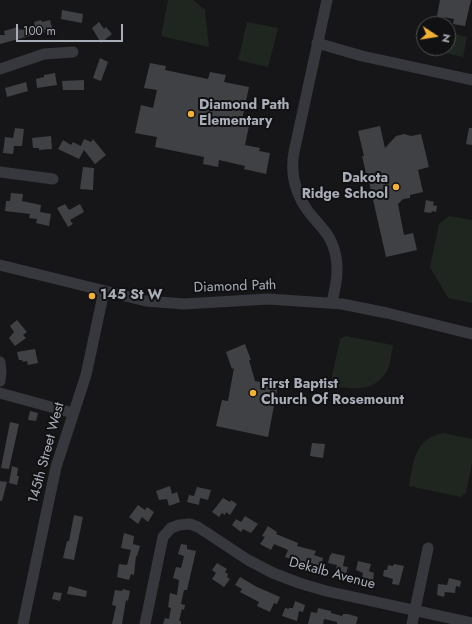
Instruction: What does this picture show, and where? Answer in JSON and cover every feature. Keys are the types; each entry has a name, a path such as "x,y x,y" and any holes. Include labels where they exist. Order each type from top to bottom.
{"street":[{"path":"327,0 294,152 292,170 299,196 309,212 326,232 334,248 338,274 332,303"},
{"path":"317,43 362,56 472,80"},
{"path":"0,69 44,54 73,52"},
{"path":"0,172 53,179"},
{"name":"Diamond Path","path":"0,265 146,301 184,304 268,299 342,304 387,313 472,334"},
{"name":"145th Street West","path":"23,624 56,466 86,375 104,291"},
{"path":"0,362 2,371 0,381"},
{"path":"0,393 73,413"},
{"name":"Dekalb Avenue","path":"145,624 162,540 167,532 173,527 184,523 195,525 248,560 273,573 299,583 326,591 472,623"},
{"path":"412,624 428,548"}],"shaded area":[{"path":"168,0 193,0 205,10 209,47 161,36"},
{"path":"247,22 278,28 268,67 238,60"},
{"path":"456,34 467,37 463,57 456,55"},
{"path":"449,216 472,220 472,303 448,298 430,267 439,224"},
{"path":"346,336 393,345 389,366 379,381 364,388 348,388 330,385 340,339"},
{"path":"443,433 472,439 472,464 466,493 461,497 409,486 417,452 426,440"}],"building":[{"path":"440,0 471,0 465,26 456,24 456,16 437,16"},
{"path":"62,10 83,14 82,23 61,19"},
{"path":"41,20 42,22 50,20 52,28 44,30 45,32 0,44 0,35 5,35 4,31 18,27 19,30 35,26 34,22"},
{"path":"99,22 104,29 106,27 112,34 101,43 92,28"},
{"path":"100,58 108,62 101,81 93,78"},
{"name":"Diamond Path Elementary","path":"150,63 166,66 165,70 208,79 210,72 226,75 224,82 249,87 242,120 250,121 245,145 260,148 259,151 270,153 266,174 244,169 245,166 219,160 218,167 203,164 204,157 155,147 157,137 135,133 141,105 153,108 157,90 144,88"},
{"path":"55,73 57,85 37,88 36,79 44,77 44,75"},
{"path":"84,80 84,90 63,90 62,81"},
{"path":"26,82 28,91 7,97 5,88"},
{"name":"Dakota Ridge School","path":"380,126 385,148 396,136 404,134 411,136 421,134 429,167 418,170 423,192 410,195 410,198 403,199 398,204 404,235 413,233 417,250 386,257 362,156 364,156 358,131"},
{"path":"15,128 24,129 22,146 14,146 13,154 3,153 5,137 13,138"},
{"path":"469,128 472,128 472,145 466,144"},
{"path":"51,136 52,149 39,150 39,148 33,148 32,138"},
{"path":"84,139 91,142 93,139 106,155 95,164 84,150 79,159 58,149 63,140 71,145 73,142 81,146"},
{"path":"83,167 94,168 93,190 80,189"},
{"path":"11,193 23,194 22,201 41,205 40,212 51,214 49,226 36,223 37,219 29,218 30,214 5,211 6,201 10,201"},
{"path":"426,200 434,202 433,205 437,206 436,212 424,212"},
{"path":"65,204 69,210 80,204 84,212 70,220 73,224 68,227 57,208"},
{"path":"17,320 27,332 23,335 26,338 15,346 9,338 14,332 10,326"},
{"name":"First Baptist Church Of Rosemount","path":"245,344 251,360 249,360 255,381 278,385 268,437 216,426 222,400 228,401 234,368 232,369 226,352"},
{"path":"35,349 38,363 28,365 27,361 23,362 22,360 19,360 17,352"},
{"path":"30,411 38,413 36,421 28,420"},
{"path":"10,422 19,424 9,469 1,468"},
{"path":"312,443 325,444 323,458 310,456"},
{"path":"12,466 18,468 17,476 19,476 17,485 9,483"},
{"path":"0,481 7,482 2,501 0,501"},
{"path":"170,486 172,494 177,492 180,502 169,506 167,499 159,500 156,491"},
{"path":"197,487 211,490 208,500 200,498 199,505 187,502 189,495 194,496"},
{"path":"223,498 230,502 231,500 237,504 230,515 226,512 225,515 222,513 219,517 212,512"},
{"path":"138,505 145,510 147,507 154,512 148,522 142,517 138,524 129,517"},
{"path":"74,515 83,517 74,560 63,558 67,541 69,541"},
{"path":"245,516 258,524 251,533 243,529 241,532 232,525 236,519 241,522"},
{"path":"268,526 277,532 276,534 298,543 297,546 316,551 314,555 323,558 321,567 311,564 311,566 285,557 288,550 274,544 271,550 260,544 265,537 262,536"},
{"path":"124,533 134,536 133,544 140,546 136,556 134,575 131,574 129,580 117,577 119,564 127,565 131,550 121,548"},
{"path":"181,544 187,545 187,549 196,551 187,590 184,590 181,604 185,605 184,610 182,609 179,621 181,621 181,624 163,624 165,618 169,619 171,608 168,607 170,593 177,595 179,580 173,578 176,567 181,568 184,556 178,554"},
{"path":"332,553 345,556 343,566 348,567 346,574 335,572 337,565 328,563"},
{"path":"358,561 371,564 369,571 374,573 373,580 362,578 363,573 356,570"},
{"path":"217,563 227,569 225,572 228,574 227,577 230,579 224,587 212,579 216,573 212,570"},
{"path":"394,564 404,566 399,585 392,584 393,579 383,576 384,570 387,570 388,565 393,566"},
{"path":"240,577 257,587 280,597 277,604 274,603 270,612 257,606 259,602 240,592 242,589 235,585"},
{"path":"449,578 461,581 460,587 456,586 455,593 445,592 444,597 437,595 438,584 447,585"},
{"path":"69,586 87,591 86,597 67,594"},
{"path":"123,589 130,591 128,601 126,600 122,624 112,624 116,606 112,605 115,590 122,591"},
{"path":"54,592 62,593 60,601 52,599"},
{"path":"295,601 305,605 303,612 299,611 297,621 282,616 285,608 293,608"},
{"path":"318,608 331,611 331,613 342,616 343,614 348,614 358,617 356,624 337,624 337,622 324,619 323,624 308,624 311,612 317,613"}],"place":[{"name":"Diamond Path Elementary","path":"191,114"},
{"name":"Dakota Ridge School","path":"396,187"},
{"name":"145 St W","path":"92,296"},
{"name":"First Baptist Church Of Rosemount","path":"253,393"}]}
